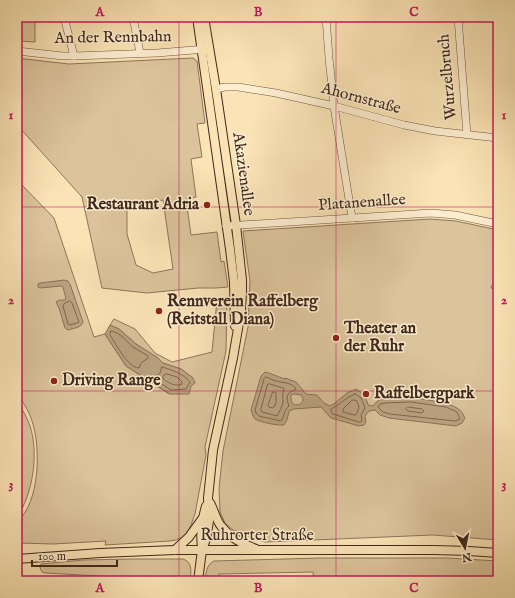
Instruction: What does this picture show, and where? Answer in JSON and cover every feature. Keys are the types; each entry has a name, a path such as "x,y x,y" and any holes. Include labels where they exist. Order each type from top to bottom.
{"main road":[{"name":"Akazienallee","path":"197,17 216,89 236,225 242,292 241,311 233,358 213,450 208,498 209,521 206,539 202,550"},
{"name":"Akazienallee","path":"204,17 205,49 234,282 234,321 237,336"},
{"name":"Akazienallee","path":"202,550 202,518 208,498"},
{"path":"208,498 221,525 233,538 239,542 261,550"},
{"path":"176,550 189,537 202,518"},
{"name":"Ruhrorter Straße","path":"17,559 100,553 176,550 434,550 498,554"},
{"path":"198,577 202,550"}],"street":[{"path":"64,17 74,56"},
{"path":"133,17 140,53"},
{"path":"326,17 334,106 352,218"},
{"name":"Wurzelbruch","path":"458,17 467,135"},
{"path":"478,17 498,18"},
{"name":"An der Rennbahn","path":"17,51 74,56 205,49"},
{"name":"Ahornstraße","path":"216,89 238,87 276,93 334,106 404,125 435,131 498,138"},
{"name":"Platanenallee","path":"226,226 431,213 448,214 498,224"}],"shaded area":[{"path":"17,17 35,17 35,42 17,41"},
{"path":"17,58 69,64 193,58 197,61 205,123 197,124 202,157 191,159 196,197 186,199 191,235 217,232 221,262 224,261 228,287 198,288 147,293 102,288 82,197 19,127 17,128","holes":["163,200 173,269 153,273 136,265 127,234 127,205"]},
{"path":"17,180 54,218 94,337 105,334 126,366 169,394 193,378 181,369 163,363 158,358 136,344 119,329 110,325 114,319 135,329 155,353 172,362 212,352 217,300 227,301 226,351 205,447 206,455 195,514 188,532 183,537 170,541 105,545 106,541 53,544 17,543 17,522 25,513 34,488 37,445 31,418 21,399 17,395"},
{"name":"Raffelbergpark","path":"430,219 456,221 498,230 498,271 491,288 498,290 498,540 433,535 265,542 233,530 225,523 220,512 219,488 223,451 248,327 250,281 243,231"},
{"path":"17,401 30,426 33,437 34,461 31,485 23,508 17,517"},
{"path":"320,558 447,558 498,561 498,581 314,581 313,572 219,574 219,581 205,581 208,567 214,561"},
{"path":"83,560 186,560 190,565 190,581 45,573 42,572 40,568 41,564"},
{"path":"52,577 99,581 42,581 45,578"}],"water":[{"path":"64,280 68,281 70,284 83,322 79,327 68,330 65,328 56,302 66,299 63,287 38,287 38,284 40,283"},
{"path":"110,325 119,329 136,344 158,358 163,363 181,369 193,378 195,383 191,386 189,394 170,394 126,366 105,334"},
{"path":"265,372 296,382 306,394 317,395 324,403 330,406 347,393 356,389 365,395 368,405 373,406 380,400 390,398 421,399 451,405 460,410 465,418 462,423 456,426 389,418 380,415 375,410 369,411 365,416 366,422 364,425 359,426 331,418 321,407 294,409 289,411 284,425 269,424 255,419 251,410 261,376","holes":["291,395 301,395 303,398 302,403 298,405 293,404 291,401"]},
{"path":"395,580 464,581 339,581"}],"waterway":[{"path":"493,574 496,581"}],"place":[{"name":"Restaurant Adria","path":"207,205"},
{"name":"Rennverein Raffelberg (Reitstall Diana)","path":"159,311"},
{"name":"Theater an der Ruhr","path":"336,338"},
{"name":"Driving Range","path":"54,381"},
{"name":"Raffelbergpark","path":"366,394"}]}
